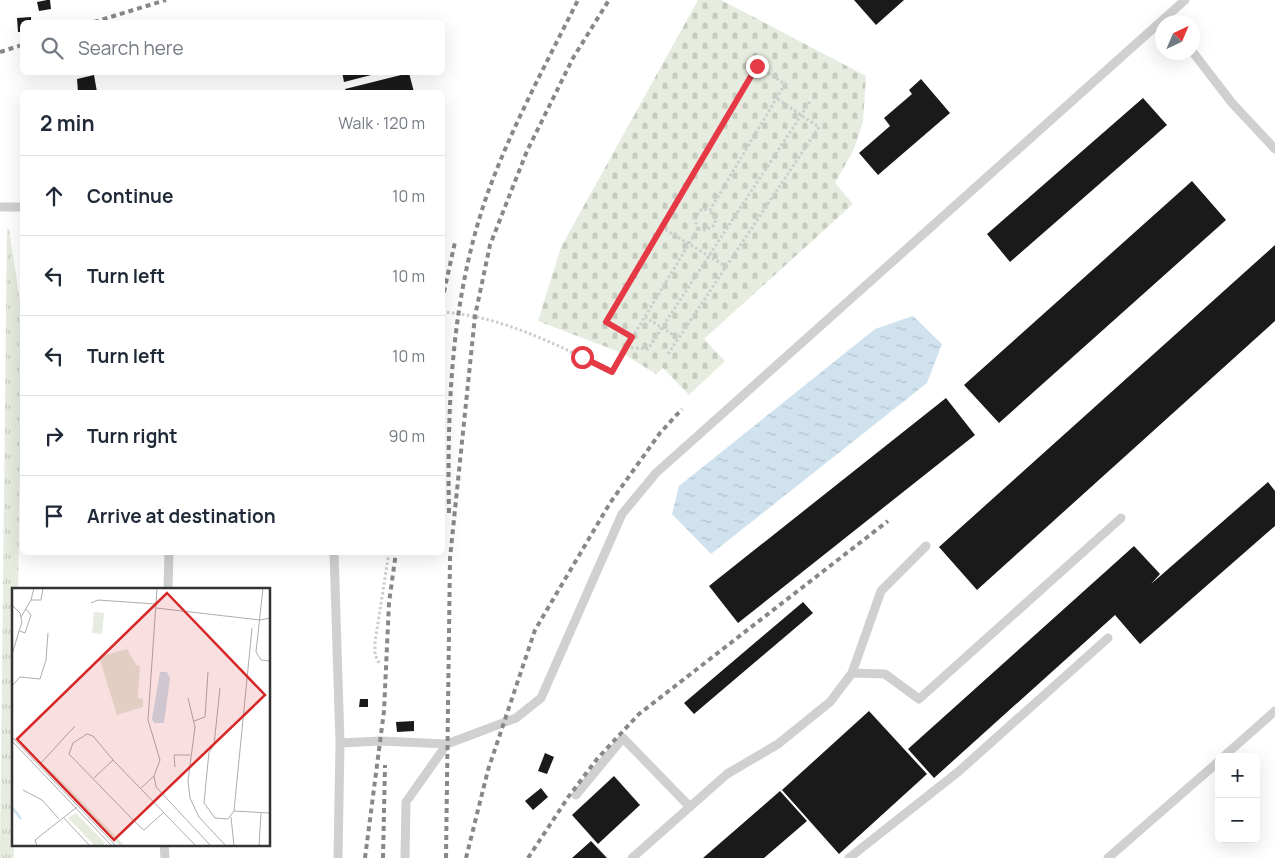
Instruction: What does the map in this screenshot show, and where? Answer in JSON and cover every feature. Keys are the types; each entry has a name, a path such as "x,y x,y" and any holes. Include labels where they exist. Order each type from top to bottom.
{"lane":[{"path":"1172,15 1184,0"},
{"path":"340,743 381,741 447,744 516,718 540,698 622,514 656,473 1155,31"},
{"path":"1199,60 1232,103 1275,149"},
{"path":"0,207 20,207"},
{"path":"852,673 885,674 919,699 1121,518"},
{"path":"632,858 727,774 778,744 830,702 852,673 881,591 926,546"},
{"path":"168,588 169,555"},
{"path":"334,555 340,743 338,858"},
{"path":"849,858 958,772 1108,638"},
{"path":"1228,753 1275,711"},
{"path":"576,794 623,738 690,807"},
{"path":"405,858 406,802 447,744"},
{"path":"1108,858 1215,764"}],"path":[{"path":"632,337 606,322 757,66 785,84 710,210"},
{"path":"668,354 819,127 776,98"},
{"path":"626,347 648,349 811,100"},
{"path":"698,229 695,222 696,215 702,210 710,210"},
{"path":"698,229 706,230 713,226 716,220 710,210"},
{"path":"662,228 727,266"},
{"path":"445,312 475,316 506,325 552,342 612,372 698,229"},
{"path":"645,317 678,338"},
{"path":"379,663 375,655 375,642 389,555"}],"green space":[{"path":"698,0 721,0 866,76 863,122 854,149 835,183 853,204 704,339 725,361 689,395 663,368 656,374 622,353 538,321 561,247"},
{"path":"7,229 9,229 20,302 20,462 18,588 12,588 12,846 14,846 14,858 0,858"}],"water":[{"path":"913,316 942,344 927,383 711,554 672,514 679,486 875,329"}],"building":[{"path":"50,0 51,9 39,11 37,2"},
{"path":"854,0 904,0 876,25"},
{"path":"31,17 31,20 20,20 20,32 18,32 17,18"},
{"path":"94,75 97,90 78,90 77,79"},
{"path":"343,75 371,75 344,82"},
{"path":"401,75 410,75 413,90 345,90"},
{"path":"921,79 950,113 878,175 859,153 890,126 884,118 912,94 909,90"},
{"path":"1143,98 1167,125 1010,262 987,234"},
{"path":"1192,181 1226,220 999,423 964,385"},
{"path":"1275,245 1275,321 977,590 939,547"},
{"path":"946,398 975,435 738,623 709,586"},
{"path":"1268,482 1275,491 1275,526 1140,644 1115,615 934,778 908,749 1134,546 1160,574 1151,584"},
{"path":"803,602 813,613 694,714 684,703"},
{"path":"360,699 368,699 368,707 359,707"},
{"path":"869,711 927,774 839,854 782,790"},
{"path":"414,721 414,731 397,732 396,722"},
{"path":"545,753 554,757 547,774 538,771"},
{"path":"614,776 640,805 598,844 572,815"},
{"path":"541,788 548,797 533,810 525,801"},
{"path":"780,791 807,821 764,858 703,858"},
{"path":"591,841 607,858 572,858"}],"railway":[{"path":"101,20 166,0"},
{"path":"449,513 449,433 454,352 466,273 475,234 487,195 507,145 578,0"},
{"path":"446,858 450,558 475,316 490,245 527,151 573,58 609,0"},
{"path":"0,52 20,46"},
{"path":"445,287 455,242"},
{"path":"466,858 488,770 535,630 610,503 660,433 682,409"},
{"path":"528,858 569,796 597,759 639,714 888,521"},
{"path":"365,858 384,711 389,603 396,555"},
{"path":"383,858 385,765"}],"route":[{"path":"582,357 612,372 632,337 606,322 757,66"}]}
